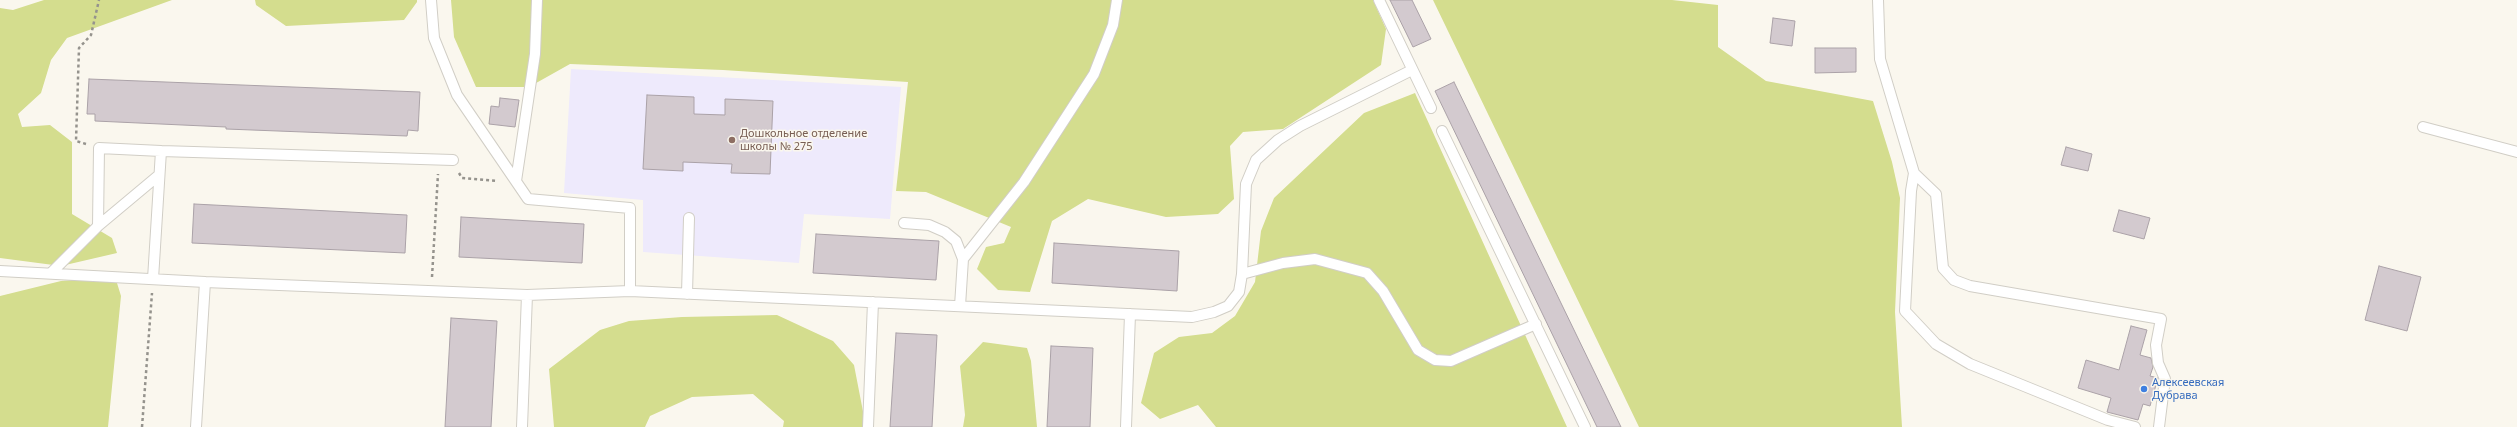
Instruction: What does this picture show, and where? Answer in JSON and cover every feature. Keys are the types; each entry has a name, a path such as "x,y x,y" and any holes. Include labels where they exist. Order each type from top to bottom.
{"lane":[{"path":"431,0 434,38 457,95 528,199 630,208 630,291"},
{"path":"516,181 535,54 536,0"},
{"path":"963,259 1024,182 1094,74 1113,24 1116,0"},
{"path":"1379,0 1431,108"},
{"path":"1878,0 1880,59 1914,173 1910,191 1905,311 1936,344 1970,364 2108,420 2135,427"},
{"path":"0,271 205,282 527,296 630,291 1192,316 1214,312 1228,306 1239,292 1242,274 1246,184 1256,160 1278,140 1300,126 1412,70"},
{"path":"2424,127 2517,152"},
{"path":"1442,131 1585,427"},
{"path":"98,226 99,148 453,160"},
{"path":"153,279 161,151"},
{"path":"1914,173 1936,194 1943,268 1954,280 1970,286 2161,319 2156,345 2158,363 2165,379 2159,427"},
{"path":"51,274 98,226 159,175"},
{"path":"687,294 689,218"},
{"path":"904,223 929,225 945,232 956,241 963,259 960,306"},
{"path":"1242,274 1283,263 1315,259 1367,273 1383,291 1418,350 1435,360 1451,361 1536,324"},
{"path":"196,427 205,282"},
{"path":"522,427 527,296"},
{"path":"868,427 873,302"},
{"path":"1126,427 1130,314"}],"path":[{"path":"99,0 91,35 79,48 76,106 76,141 99,148"},
{"path":"431,292 439,160"},
{"path":"453,160 462,178 479,181 516,181"},
{"path":"142,427 153,279"}],"shaded area":[{"name":"Дошкольное отделение школы № 275","path":"571,69 901,87 890,219 804,214 799,263 643,252 643,200 564,193"}],"green space":[{"path":"44,0 172,0 67,38 51,60 41,93 18,114 22,127 50,125 72,142 72,214 112,238 117,253 61,266 0,258 0,8 13,10"},
{"path":"255,0 417,0 417,2 404,20 286,26 256,5"},
{"path":"451,0 1373,0 1386,29 1381,65 1283,129 1243,132 1230,146 1234,199 1218,214 1166,217 1088,199 1052,221 1030,292 998,290 977,269 986,247 1004,243 1011,227 926,192 896,191 908,82 723,70 570,64 529,87 476,87 454,37"},
{"path":"1433,0 1672,0 1718,5 1718,47 1766,81 1873,101 1892,162 1900,198 1895,312 1902,427 1639,427"},
{"path":"1415,93 1567,427 1216,427 1198,405 1160,419 1141,403 1154,353 1179,337 1212,333 1235,316 1255,282 1261,231 1274,198 1364,113"},
{"path":"100,278 117,283 121,296 108,427 0,427 0,296 61,281"},
{"path":"777,315 833,341 854,365 866,427 783,427 784,421 753,394 692,397 650,416 645,427 554,427 549,369 600,330 629,321 682,317"},
{"path":"983,342 1027,348 1031,361 1037,427 963,427 965,415 960,366"}],"building":[{"path":"1390,0 1412,0 1431,39 1413,47"},
{"path":"1773,18 1795,21 1792,46 1770,43"},
{"path":"1815,48 1856,48 1856,72 1815,73"},
{"path":"89,79 420,92 418,131 408,130 407,136 226,129 226,127 95,121 95,114 87,114"},
{"path":"1454,82 1621,427 1597,427 1435,91"},
{"path":"647,95 694,97 694,114 725,115 725,99 773,101 770,174 731,173 732,164 683,162 683,171 643,169"},
{"path":"500,98 519,100 515,127 489,124 491,106 499,107"},
{"path":"2066,147 2092,154 2088,171 2061,165"},
{"path":"194,204 407,215 405,253 192,243"},
{"path":"2119,210 2150,218 2144,239 2113,231"},
{"path":"461,217 584,224 582,263 459,257"},
{"path":"816,234 939,241 936,280 813,273"},
{"path":"1054,243 1179,251 1177,291 1052,283"},
{"path":"2379,266 2421,277 2407,331 2365,320"},
{"path":"451,318 497,321 491,427 445,427"},
{"path":"2131,326 2147,330 2140,355 2151,358 2153,367 2150,376 2158,378 2150,406 2143,404 2138,420 2107,412 2111,398 2078,388 2086,360 2119,370"},
{"path":"896,333 937,335 932,427 890,427"},
{"path":"1051,346 1093,348 1090,427 1047,427"}],"place":[{"name":"Дошкольное отделение школы № 275","path":"732,140"},
{"name":"Алексеевская Дубрава","path":"2144,389"}]}
